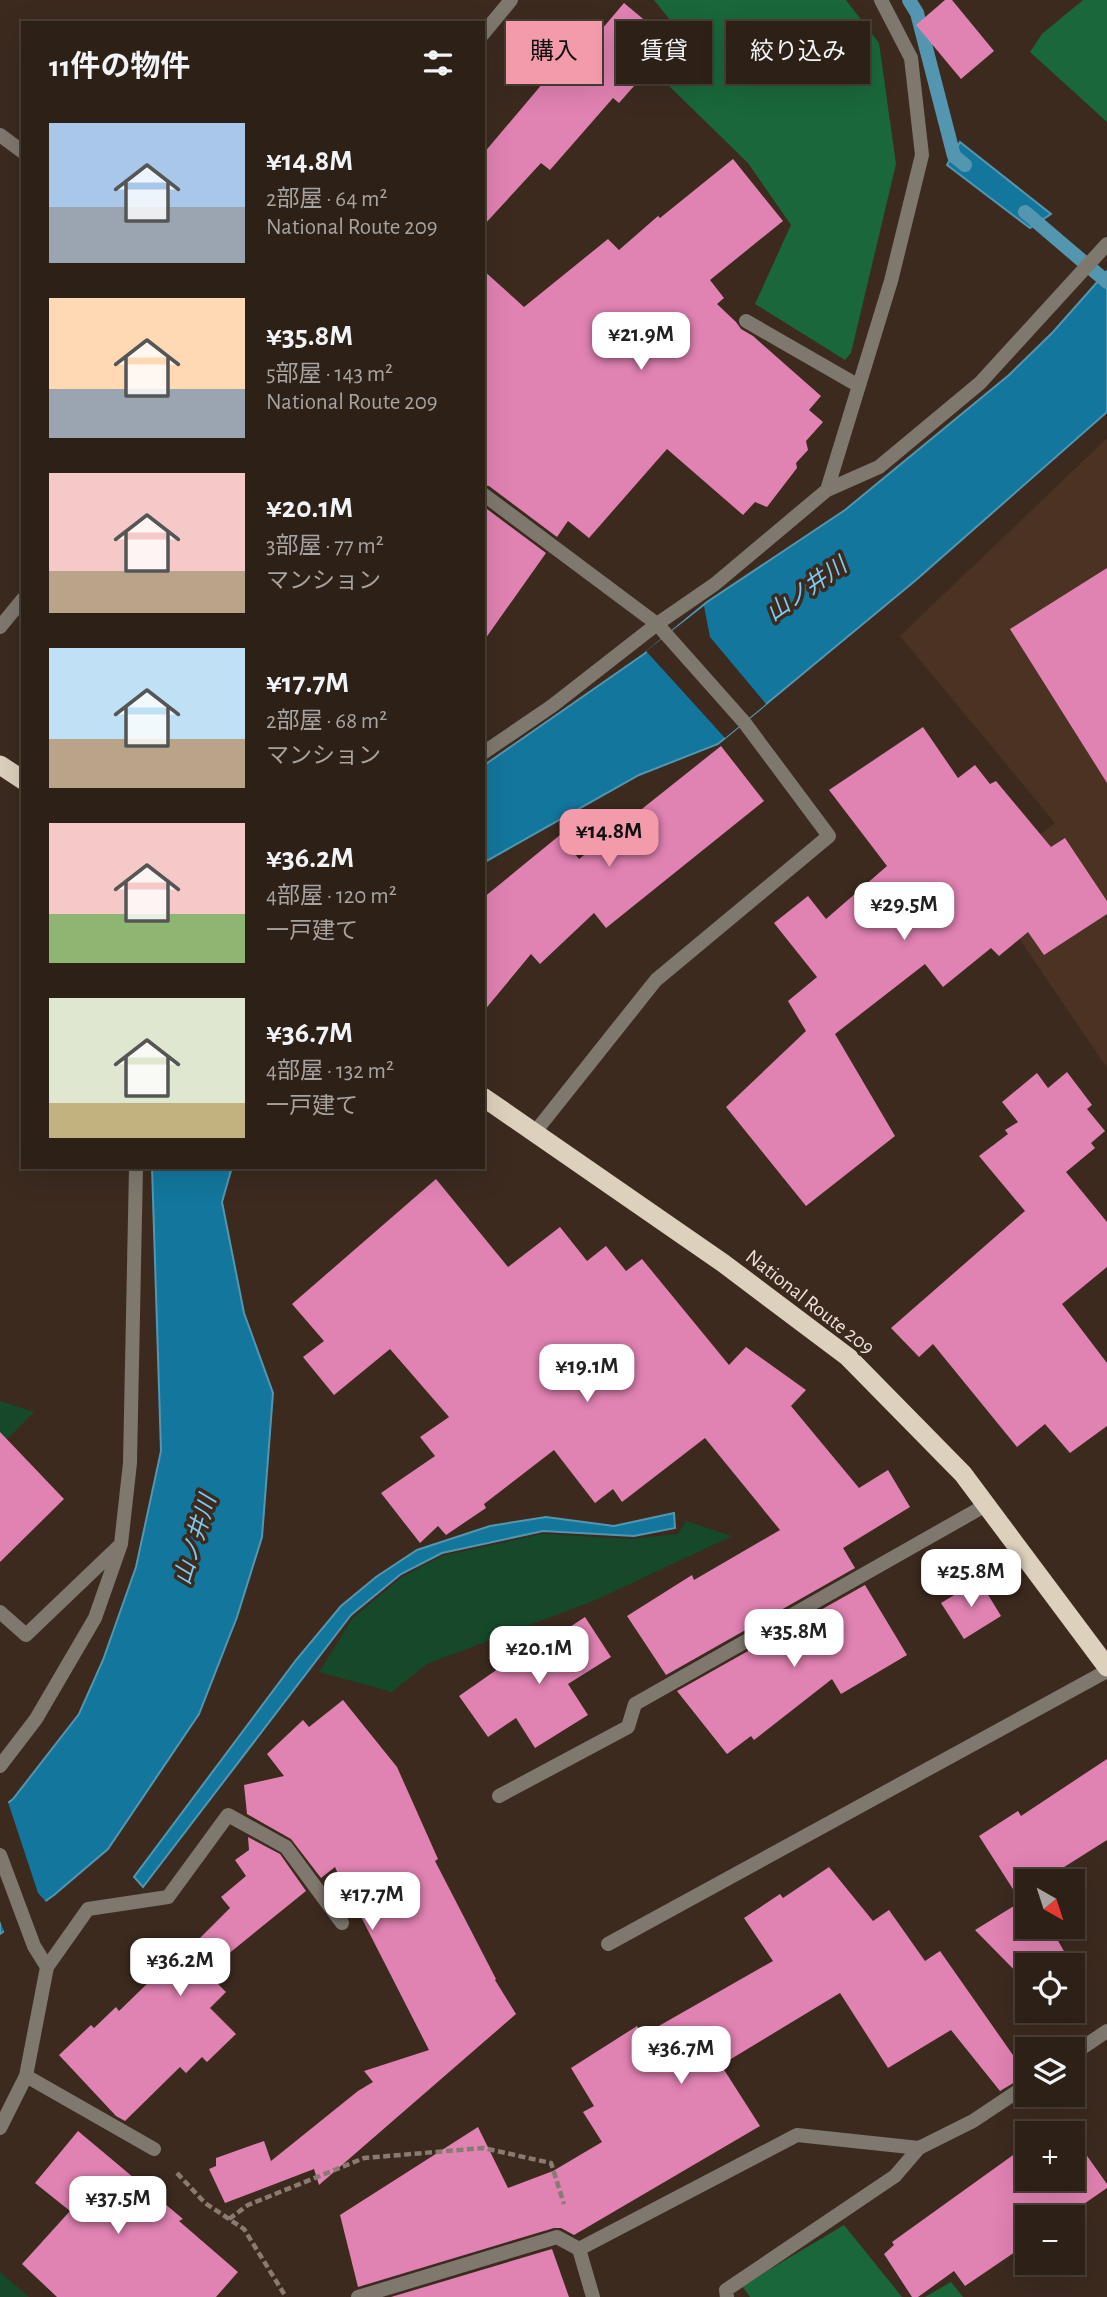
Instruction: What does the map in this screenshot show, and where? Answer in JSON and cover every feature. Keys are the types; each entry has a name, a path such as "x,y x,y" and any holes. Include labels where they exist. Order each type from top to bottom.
{"highway":[{"path":"0,765 21,779"},
{"name":"National Route 209","path":"485,1098 723,1263 848,1357 963,1474 1107,1669"}],"street":[{"path":"485,32 511,0"},
{"path":"827,490 891,281 922,156 911,58 881,0"},
{"path":"0,135 21,151"},
{"path":"485,751 662,629 827,490 879,467 980,383 1107,244"},
{"path":"746,321 859,386"},
{"path":"485,496 662,629 744,722 829,836 656,980 535,1132"},
{"path":"0,627 21,601"},
{"path":"0,1766 36,1719 95,1618 121,1544 130,1463 135,1169"},
{"path":"499,1796 628,1727 635,1704 986,1504"},
{"path":"0,1612 26,1634 121,1544"},
{"path":"608,1944 1107,1669"},
{"path":"0,2128 26,2076 47,1967 88,1909 167,1898 228,1815 286,1847 342,1923"},
{"path":"0,1855 34,1946 47,1967"},
{"path":"1085,2046 1107,2031"},
{"path":"26,2076 155,2149"},
{"path":"727,2297 726,2290 895,2176 919,2148 972,2121 1015,2093"},
{"path":"579,2249 797,2135 919,2148"},
{"path":"358,2297 557,2237 579,2249 593,2297"}],"path":[{"path":"229,2219 248,2205 364,2158 483,2148 551,2163 579,2249"},
{"path":"155,2149 205,2203 244,2229 286,2297"}],"shaded area":[{"path":"1107,438 1107,1068 980,881 1055,823 900,636"}],"green space":[{"path":"654,0 846,0 862,21 726,21 726,84 870,84 870,31 879,43 896,164 851,353 845,360 755,304 791,225 748,163 667,84 712,84 712,21 671,21"},
{"path":"1083,0 1107,0 1107,122 1030,52 1042,34"},
{"path":"0,1401 34,1412 0,1446"},
{"path":"686,1521 732,1536 598,1599 427,1664 392,1692 319,1672 352,1619 402,1577 442,1556 543,1534 632,1539 678,1534"},
{"path":"844,2225 902,2297 750,2297 742,2286"},
{"path":"0,2272 29,2297 0,2297"},
{"path":"951,2282 963,2297 925,2297"}],"water":[{"path":"960,142 1051,214 1030,228 947,165"},
{"name":"山ノ井川","path":"1107,271 1107,412 916,580 718,744 639,775 485,862 485,765 644,654 707,602 845,510 1009,375 1053,332"},
{"name":"山ノ井川","path":"152,1169 231,1169 222,1202 244,1313 273,1393 262,1537 237,1617 199,1714 108,1849 54,1895 0,1934 0,1809 13,1799 79,1714 103,1660 136,1567 161,1451"},
{"path":"674,1513 675,1528 634,1536 543,1531 442,1553 401,1574 351,1615 143,1887 134,1877 296,1660 341,1606 376,1577 417,1550 490,1526 546,1517 614,1526"}],"pier":[{"path":"704,606 710,637 766,704 725,738 646,651"},
{"path":"7,1799 38,1893 48,1904 5,1934 0,1921 0,1805"}],"building":[{"path":"945,0 952,0 994,51 961,79 916,25"},
{"path":"624,3 646,21 616,21 616,84 636,84 619,103 613,98 550,170 541,163 485,224 485,152 542,84 602,84 602,29"},
{"path":"733,159 783,221 710,280 724,298 717,304 741,329 753,336 821,396 809,410 823,422 806,441 808,450 796,463 797,468 767,507 755,502 743,515 667,449 589,538 568,521 557,537 485,485 485,272 524,307 608,239 619,250 658,216 660,218"},
{"path":"485,507 546,553 485,639"},
{"path":"1107,568 1107,783 1010,629"},
{"path":"923,727 958,778 975,765 990,784 996,781 1051,847 1065,838 1107,901 1107,914 1044,955 1028,932 999,956 991,948 943,987 925,964 835,1034 895,1136 806,1206 726,1107 806,1031 788,1001 817,977 774,923 808,896 826,919 887,866 829,790"},
{"path":"721,746 764,801 606,928 594,913 540,964 531,954 485,1010 485,896 560,835 579,859"},
{"path":"1067,1072 1092,1105 1087,1109 1105,1131 1091,1143 1095,1148 1066,1172 1107,1222 1107,1267 1062,1304 1107,1363 1107,1426 1070,1453 1045,1424 1017,1447 933,1344 919,1357 891,1328 1025,1211 979,1156 1008,1134 1005,1130 1018,1122 1002,1102 1037,1073 1048,1088"},
{"path":"436,1179 508,1267 560,1227 587,1261 606,1246 626,1271 642,1259 729,1365 746,1347 806,1390 791,1406 859,1488 888,1470 910,1507 843,1548 855,1568 666,1675 627,1616 692,1575 694,1580 780,1530 705,1438 622,1502 613,1489 595,1503 554,1450 484,1504 486,1508 446,1535 438,1526 420,1543 381,1493 435,1456 420,1437 449,1417 390,1349 334,1395 303,1357 324,1341 292,1304"},
{"path":"0,1432 64,1499 0,1562"},
{"path":"979,1580 1001,1616 964,1639 941,1603"},
{"path":"865,1585 907,1655 841,1694 832,1679 754,1740 751,1736 727,1754 677,1691"},
{"path":"585,1617 611,1657 568,1684 588,1715 535,1748 516,1718 488,1737 459,1696 512,1659 515,1663"},
{"path":"343,1700 397,1767 438,1859 435,1861 495,1980 516,2014 319,2185 314,2169 225,2203 209,2169 216,2166 216,2158 264,2141 271,2161 373,2082 364,2071 429,2050 355,1905 352,1906 335,1867 321,1878 291,1839 247,1814 244,1785 284,1776 267,1754 303,1720 309,1727"},
{"path":"1107,1759 1107,1840 1061,1869 1015,1869 1015,1892 979,1836 1018,1811 1021,1816"},
{"path":"248,1837 280,1854 306,1891 206,1972 226,1992 210,2008 236,2034 207,2062 202,2057 186,2073 180,2067 125,2121 116,2116 59,2055 91,2025 94,2028 116,2007 119,2011 183,1949 186,1952 230,1908 221,1897 246,1876 235,1860 249,1850"},
{"path":"829,1867 873,1921 889,1910 925,1961 940,1951 1015,2058 1015,2082 1000,2091 951,2030 888,2068 840,1993 721,2065 760,2126 574,2235 561,2228 554,2228 358,2287 340,2215 478,2127 508,2188 553,2171 602,2142 583,2112 594,2106 571,2068 637,2026 643,2035 773,1961 744,1918 780,1894 783,1898"},
{"path":"1015,1905 1015,1939 1057,1939 1065,1953 1015,1953 1015,1971 975,1930"},
{"path":"78,2131 183,2219 179,2221 238,2272 216,2297 57,2297 22,2264 70,2211 35,2183"},
{"path":"1085,2153 1107,2184 1107,2188 1082,2205 1015,2205 1015,2252 965,2286 954,2271 918,2297 912,2297 884,2254 894,2245 892,2242 1015,2154 1015,2191 1085,2191"},
{"path":"552,2249 569,2297 391,2297"}],"waterway":[{"path":"909,0 917,13 954,156 965,165"},
{"path":"1025,212 1107,282"}]}
